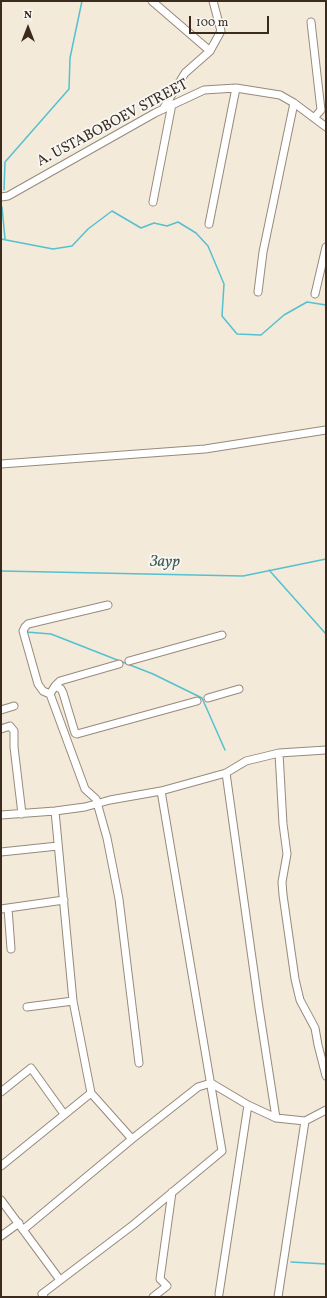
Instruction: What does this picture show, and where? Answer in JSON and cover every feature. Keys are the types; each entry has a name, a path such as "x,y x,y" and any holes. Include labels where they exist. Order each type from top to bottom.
{"street":[{"path":"152,1 210,51"},
{"path":"163,109 184,73 210,51 220,31 213,1"},
{"path":"311,22 321,110 314,118"},
{"path":"209,224 236,88"},
{"name":"A. USTABOBOEV STREET","path":"1,197 8,196 172,104 204,90 236,88 280,95 294,103 326,127"},
{"path":"258,292 263,252 294,103"},
{"path":"153,202 172,104"},
{"path":"315,294 326,249"},
{"path":"1,464 205,450 326,430"},
{"path":"108,605 28,624 23,631 38,684 43,691 50,694 85,789 96,799 106,838 118,899 139,1063"},
{"path":"129,661 222,635"},
{"path":"50,694 55,686 60,682 119,664"},
{"path":"55,686 61,689 64,693 75,733 77,734 197,701"},
{"path":"208,698 239,689"},
{"path":"1,710 14,706"},
{"path":"1,729 10,726 14,731 14,747 22,814"},
{"path":"1,815 55,811 97,804 110,800 161,791 226,773 246,761 279,752 326,750"},
{"path":"279,752 283,824 287,854 282,882 295,979 300,1000 316,1028 323,1068 326,1076"},
{"path":"226,773 276,1118"},
{"path":"44,1297 42,1294 133,1225 222,1151 161,791"},
{"path":"55,811 73,1001 91,1093 132,1139"},
{"path":"1,852 58,846"},
{"path":"11,949 4,908 64,900"},
{"path":"27,1007 73,1001"},
{"path":"1,1092 31,1068 64,1114"},
{"path":"24,1229 132,1139 198,1087 211,1083 248,1105 276,1118 305,1120 326,1110"},
{"path":"1,1166 91,1093"},
{"path":"219,1294 248,1105"},
{"path":"278,1297 305,1120"},
{"path":"153,1297 167,1286 160,1279 172,1192"},
{"path":"1,1200 24,1229 60,1280"},
{"path":"1,1236 19,1223"}],"waterway":[{"path":"4,190 5,162 69,89 70,58 82,1"},
{"path":"2,207 5,239"},
{"path":"1,239 53,249 72,246 88,229 112,211 141,228 154,223 167,226 178,222 196,233 208,246 224,284 222,316 237,334 261,335 284,315 307,302 326,305"},
{"name":"Заур","path":"1,571 243,576 326,559"},
{"path":"269,570 326,634"},
{"path":"26,632 51,634 153,674 202,698 225,750"},
{"path":"291,1262 326,1264"}]}
